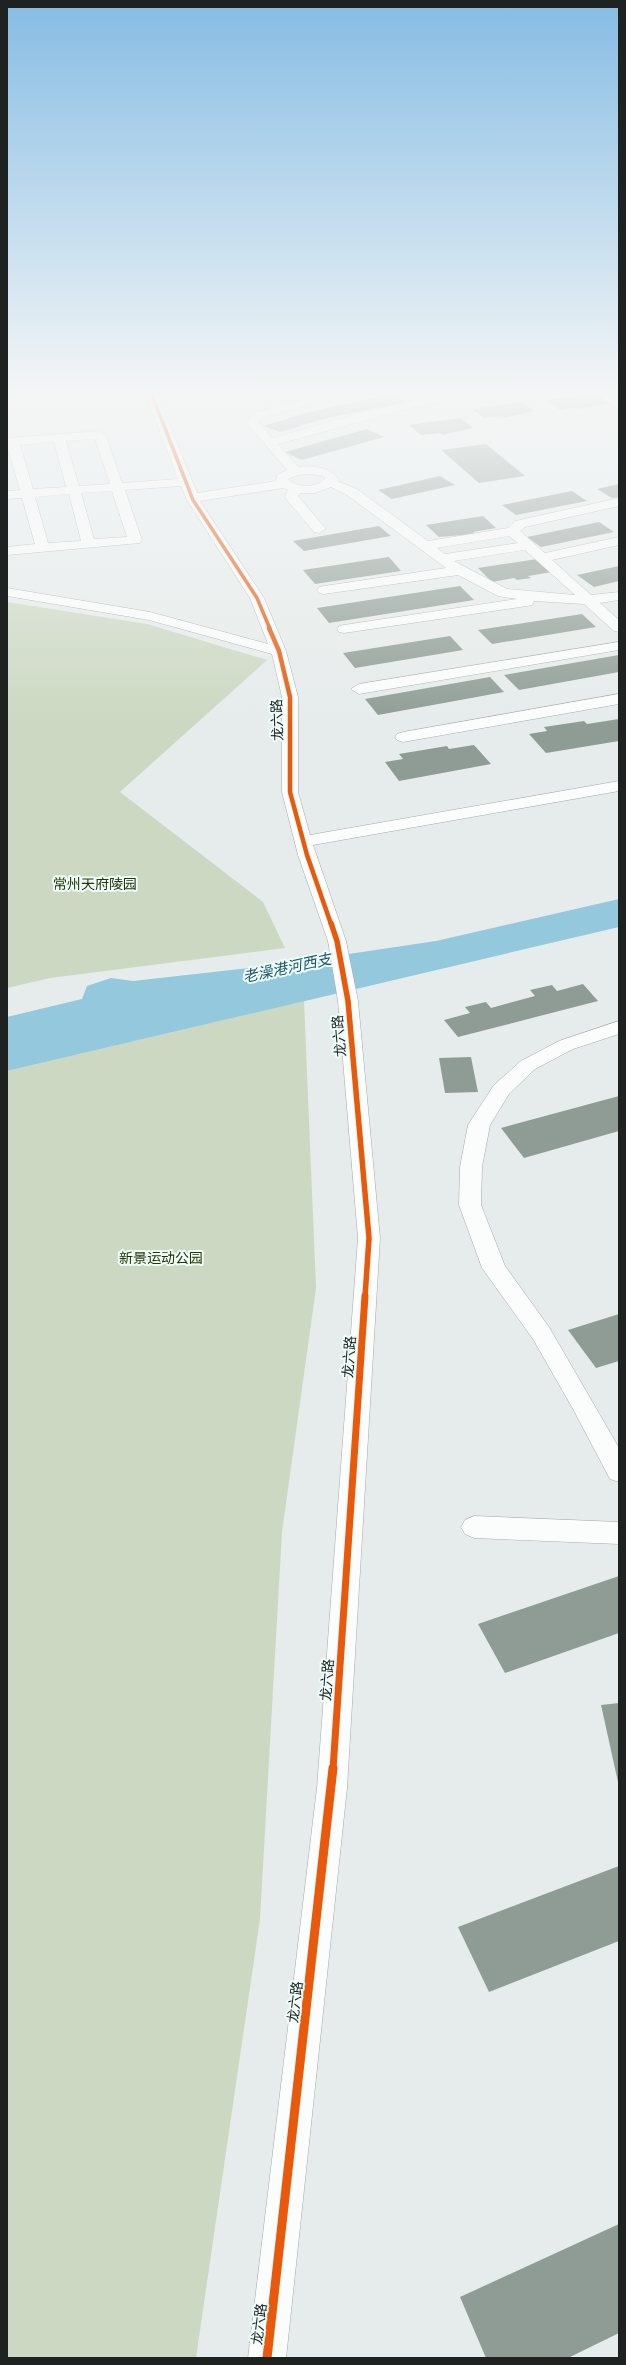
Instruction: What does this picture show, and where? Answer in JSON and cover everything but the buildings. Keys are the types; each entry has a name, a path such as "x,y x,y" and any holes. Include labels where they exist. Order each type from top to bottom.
{"street":[{"path":"31,505 43,548"},
{"path":"78,505 89,544"},
{"path":"7,551 135,540 124,505"},
{"name":"龙六路","path":"198,505 257,598 279,651 290,697 290,792 305,849 337,940 348,1001 369,1238 332,1788 267,2358"},
{"path":"299,505 319,529"},
{"path":"370,505 442,559 503,593 550,599 587,600 619,596"},
{"path":"425,546 512,531 520,524 604,505"},
{"path":"512,531 619,628"},
{"path":"542,558 619,541"},
{"path":"442,559 528,546"},
{"path":"324,590 461,570"},
{"path":"7,592 150,616 279,651"},
{"path":"344,629 550,599"},
{"path":"359,689 619,646"},
{"path":"403,737 619,699"},
{"path":"305,849 619,786"},
{"path":"305,849 619,799"},
{"path":"619,1027 566,1045 528,1065 501,1090 479,1125 471,1167 470,1205 494,1268 540,1333 584,1406 619,1472"},
{"path":"474,1527 619,1533"}],"green space":[{"name":"常州天府陵园","path":"7,602 147,624 267,660 120,792 263,902 285,948 50,978 7,988"},
{"name":"新景运动公园","path":"304,1001 316,1288 282,1532 260,1919 196,2358 7,2358 7,1071"}],"water":[{"name":"老澡港河西支","path":"619,899 619,927 7,1071 7,1017 82,999 87,986 111,978 133,981 268,966 436,941"}],"cycle path":[{"path":"197,505 257,598 279,651 290,697 290,792 307,855 337,941 348,1001 369,1238 332,1788 267,2358"}]}
